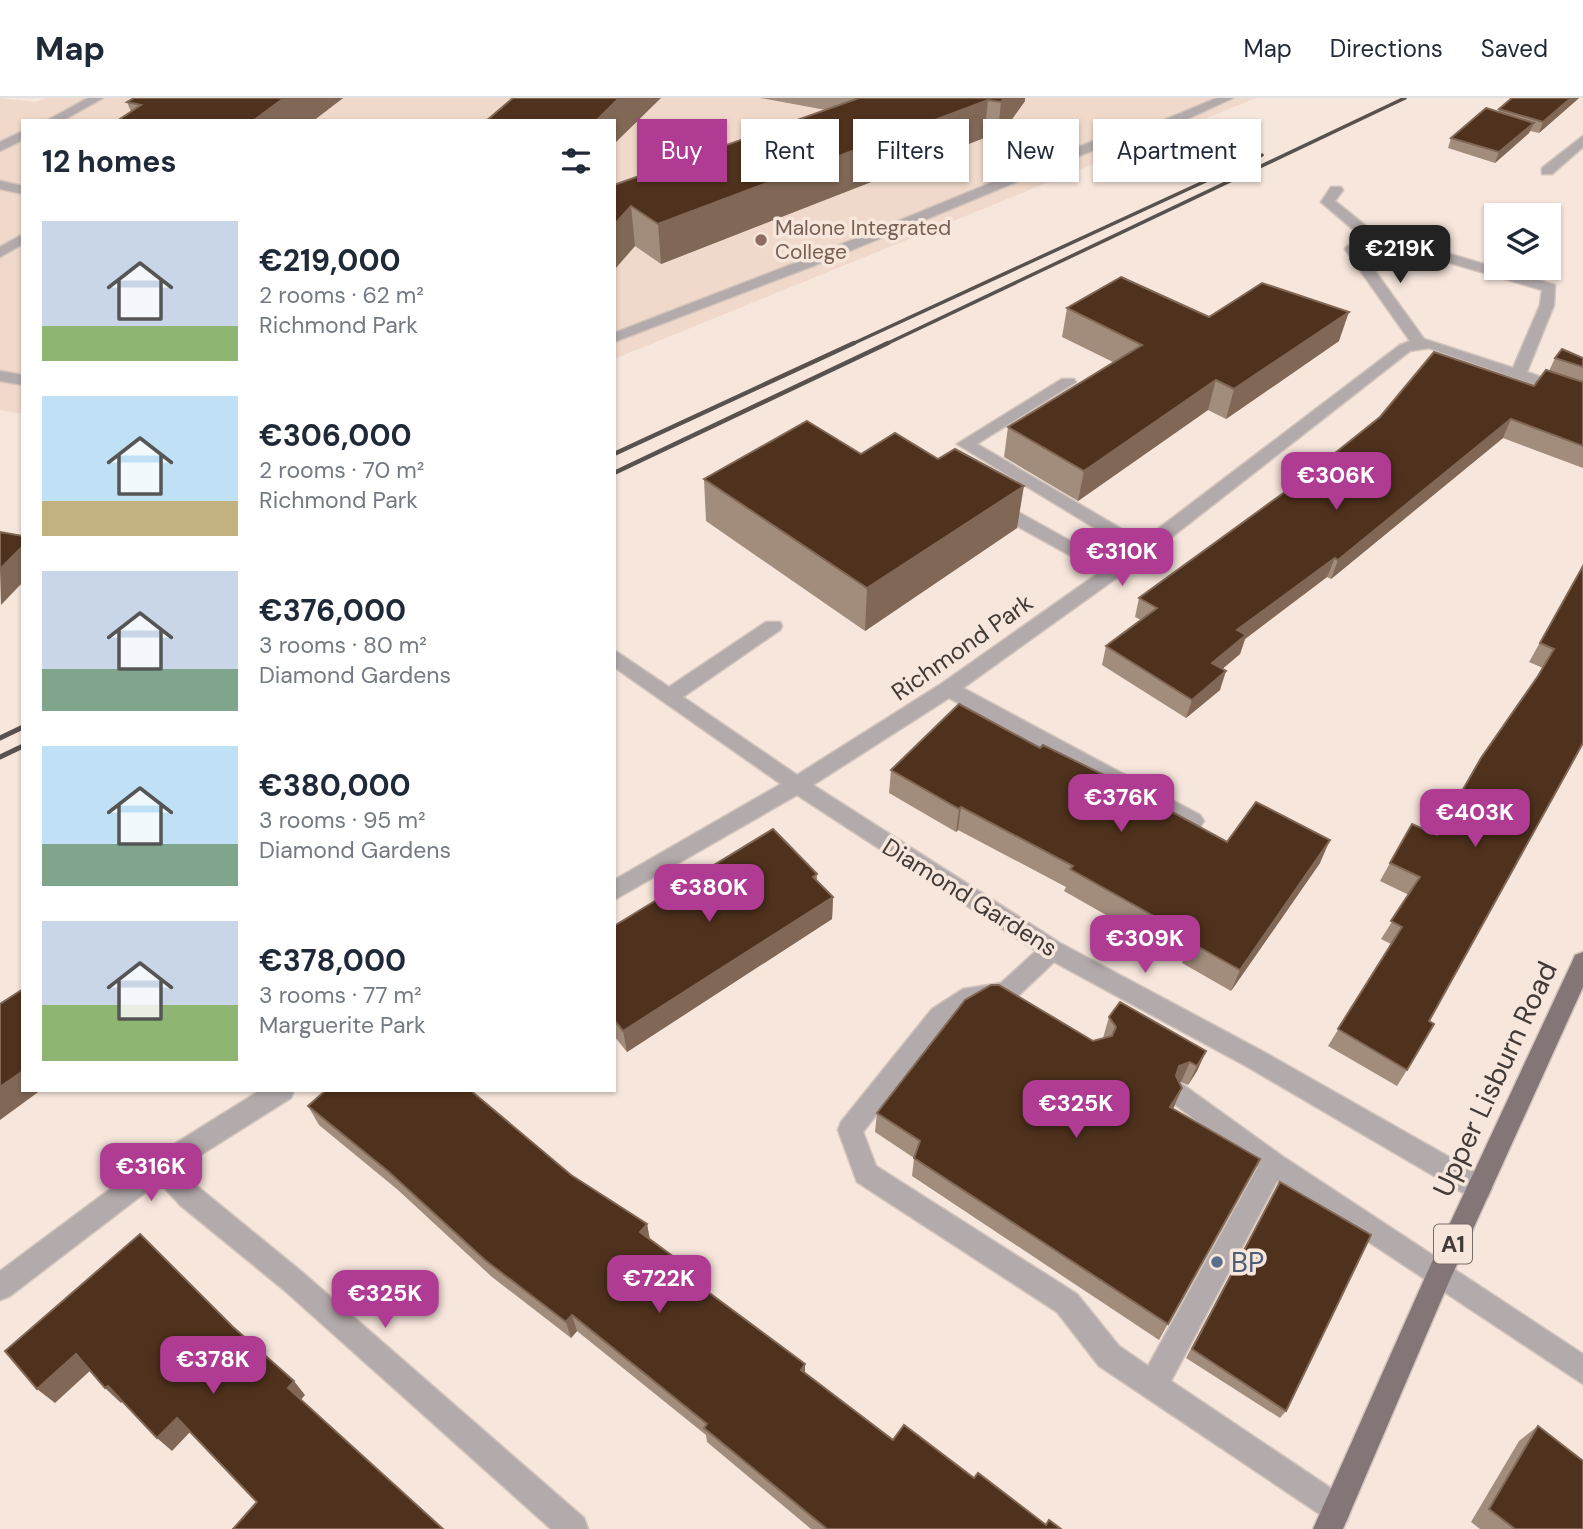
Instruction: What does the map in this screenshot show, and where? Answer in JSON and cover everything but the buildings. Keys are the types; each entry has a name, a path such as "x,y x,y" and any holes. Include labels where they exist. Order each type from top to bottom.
{"main road":[{"name":"Upper Lisburn Road","path":"1332,1519 1440,1273 1583,962"}],"street":[{"path":"56,119 97,98"},
{"path":"616,337 808,263 1114,137 1168,123 1227,98"},
{"path":"0,147 21,136"},
{"path":"1547,172 1580,147"},
{"path":"0,185 21,190"},
{"path":"1336,190 1328,202 1367,233 1550,288 1547,305 1518,375"},
{"path":"0,254 21,239"},
{"path":"1352,249 1419,342 1583,397"},
{"name":"Richmond Park","path":"797,785 948,689 1144,550 1405,348 1419,342"},
{"path":"0,376 21,380"},
{"path":"1069,382 965,443 1144,550"},
{"path":"978,497 1111,571"},
{"path":"669,696 774,626"},
{"name":"Diamond Gardens","path":"616,658 797,785 1052,950 1255,1059 1479,1188"},
{"path":"948,689 1193,821"},
{"path":"616,890 797,785"},
{"path":"1052,950 1007,992 971,996 940,1016 850,1130 866,1174 1067,1303 1109,1356 1332,1519"},
{"path":"1007,992 1029,1008"},
{"path":"0,1287 161,1166 279,1092"},
{"path":"1182,1095 1273,1164 1583,1370"},
{"path":"1153,1386 1273,1164"},
{"path":"161,1166 189,1196 293,1281 573,1529"}],"shaded area":[{"name":"Malone Integrated College","path":"0,98 36,102 46,98 1256,98 1204,119 1093,119 1093,164 1079,170 1079,119 983,119 983,182 1049,182 616,358 616,119 21,119 21,414 0,410"}],"railway":[{"path":"884,345 1405,98"},
{"path":"850,345 1262,155"},
{"path":"616,453 854,343"},
{"path":"616,472 888,343"},
{"path":"0,738 21,728"},
{"path":"0,757 21,747"}],"place":[{"name":"Malone Integrated College","path":"761,240"},
{"name":"BP","path":"1217,1262"}]}
